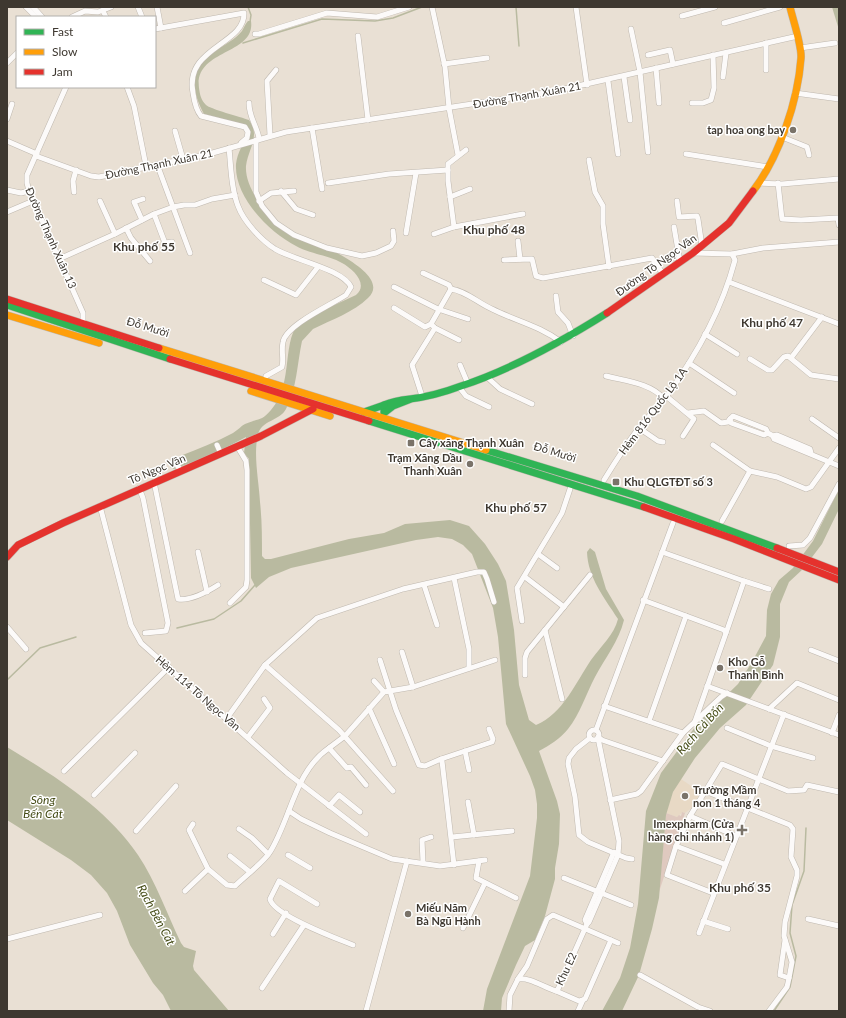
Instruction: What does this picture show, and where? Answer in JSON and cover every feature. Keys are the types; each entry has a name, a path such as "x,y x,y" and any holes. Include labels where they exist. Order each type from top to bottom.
{"main road":[{"name":"Đường Tô Ngọc Vân","path":"382,418 393,406 411,398 459,387 487,377 573,336 693,253 729,223 759,183 768,167 782,137 795,93 801,62 798,36 790,7"},
{"name":"Đỗ Mười","path":"8,295 280,390"},
{"path":"7,305 158,359 296,395"},
{"path":"9,317 122,347"},
{"name":"Đỗ Mười","path":"83,321 266,376 280,390"},
{"path":"280,390 296,395"},
{"name":"Đỗ Mười","path":"296,395 314,407 382,418 604,480 722,520 789,546 796,558"},
{"name":"Đỗ Mười","path":"296,395 373,409 382,418 570,489 796,558"},
{"name":"Đỗ Mười","path":"296,395 364,412 674,520"},
{"name":"Tô Ngọc Vân","path":"7,556 18,545 154,482 179,468 262,436 314,407"},
{"path":"364,412 373,409"},
{"name":"Đỗ Mười","path":"382,418 630,494 796,558"},
{"path":"796,558 818,567 839,572"},
{"path":"796,558 818,567 839,580"},
{"path":"818,567 839,566"},
{"path":"818,567 839,586"}],"street":[{"path":"26,7 35,16"},
{"path":"33,7 41,16"},
{"path":"74,16 85,11 103,11 111,7"},
{"path":"157,7 158,30 244,14 243,23 238,31 216,45 198,65 192,74 191,86 196,106 201,116 245,127 248,132 247,138 237,146"},
{"path":"255,34 327,13 377,17 409,7"},
{"path":"432,7 444,64 449,108 458,155"},
{"path":"576,7 588,85"},
{"path":"682,16 715,7"},
{"path":"724,23 780,7"},
{"path":"103,11 106,16"},
{"path":"631,29 640,72 648,152"},
{"path":"358,36 368,120"},
{"name":"Đường Thạnh Xuân 21","path":"7,141 37,155 99,177 229,148 270,135 588,85 798,36"},
{"path":"766,43 766,70"},
{"path":"800,48 835,43"},
{"path":"648,55 670,50 673,64"},
{"path":"723,78 726,52"},
{"path":"7,63 16,54"},
{"path":"692,103 703,103 711,100 714,88 713,55"},
{"path":"444,64 487,58"},
{"path":"656,68 659,103"},
{"path":"270,135 268,81 276,70"},
{"path":"624,77 630,120"},
{"path":"608,81 618,154"},
{"name":"Đường Thạnh Xuân 13","path":"66,88 26,179 33,201 84,313 83,321"},
{"path":"127,88 134,106 146,166"},
{"path":"795,93 839,99"},
{"path":"249,103 250,118 257,129 256,192 259,201 276,223 294,235 327,248 362,256 376,253 391,246 394,241 393,231"},
{"path":"7,119 12,104"},
{"path":"312,128 322,189"},
{"path":"176,131 183,159"},
{"path":"782,137 807,147 809,155"},
{"path":"229,148 235,195 241,214 263,239 276,249 333,272 349,283 350,291 346,295 296,324 283,342 282,367 266,376"},
{"path":"454,227 448,164 466,150"},
{"path":"686,154 768,167"},
{"path":"589,160 595,192 603,206 603,224 609,267"},
{"path":"157,164 190,253"},
{"path":"74,192 73,181 76,170"},
{"path":"328,183 388,174 448,170"},
{"path":"406,234 416,173"},
{"path":"759,183 839,179"},
{"path":"778,183 782,218 801,220 838,218 839,225"},
{"path":"450,197 470,189"},
{"path":"7,190 21,193 29,191"},
{"path":"259,201 269,194 294,190"},
{"path":"281,192 296,209 313,215"},
{"path":"59,258 115,234 154,214 173,207 195,205 212,198 235,195"},
{"path":"142,220 134,202 143,199"},
{"path":"7,212 33,201"},
{"path":"100,201 115,234"},
{"path":"677,201 679,217 692,215 697,216 702,246"},
{"path":"154,214 165,242 172,242"},
{"path":"434,234 454,227 523,214"},
{"path":"674,227 680,262"},
{"path":"126,228 131,238 150,261"},
{"path":"518,241 520,259"},
{"path":"693,253 732,254 763,248 839,242"},
{"name":"Hẻm 816 Quốc Lộ 1A","path":"604,480 639,428 665,398 689,363 705,334 729,282 735,260 732,254"},
{"path":"504,260 532,259 536,276 538,278 609,267 652,258 656,261 662,274"},
{"path":"264,280 296,295 318,267"},
{"path":"423,273 449,285 451,289 468,295 492,310 542,329 561,342"},
{"path":"729,282 839,324"},
{"path":"394,287 438,309 468,319"},
{"path":"422,396 412,365 433,326 438,309 451,289"},
{"path":"556,296 558,312 568,323 573,336"},
{"path":"394,308 425,327 433,326 459,340"},
{"path":"791,358 822,317"},
{"path":"705,334 737,354"},
{"path":"750,359 768,370 772,370 786,356 791,358 811,374 839,379"},
{"path":"689,363 734,393"},
{"path":"460,365 468,384"},
{"path":"606,376 641,384 688,413 694,419 694,422 683,436"},
{"path":"487,377 500,389 532,404"},
{"path":"459,387 466,396 489,407"},
{"path":"688,413 704,411 721,423 728,422 733,416 766,429 770,434 777,435 810,449 811,453 839,466"},
{"path":"812,419 839,438"},
{"path":"639,428 658,441 663,442"},
{"path":"217,445 220,453"},
{"path":"230,603 246,587 247,580 247,470 240,445"},
{"path":"713,446 750,470 777,477 806,489 811,488 839,448"},
{"path":"722,520 750,470"},
{"path":"154,482 178,599 183,600 207,592 218,585"},
{"path":"789,546 802,545 810,538 839,484"},
{"path":"139,488 143,498 168,623 166,631 145,633"},
{"path":"522,621 517,592 519,585 562,513 570,489"},
{"name":"Hẻm 114 Tô Ngọc Vân","path":"100,506 131,625 141,643 301,784 366,834"},
{"path":"615,854 618,848 618,833 610,800 598,732 596,730 643,600 674,520"},
{"path":"198,552 207,592"},
{"path":"662,552 769,589"},
{"path":"538,554 557,568"},
{"path":"226,718 265,665 317,618 402,589 477,572 484,572 494,602"},
{"path":"525,675 525,658 527,652 590,575"},
{"path":"525,577 564,607"},
{"path":"454,578 469,650 470,668"},
{"path":"694,724 744,581"},
{"path":"424,585 437,625"},
{"path":"643,600 724,630 726,633"},
{"path":"649,721 686,616"},
{"path":"7,627 26,649"},
{"path":"545,630 562,699"},
{"path":"811,650 839,661"},
{"path":"402,652 413,687"},
{"path":"380,660 387,691 419,765 425,766 464,750 493,741 490,729"},
{"path":"193,824 189,830 208,869 231,887 235,886 268,854 289,811 304,775 321,753 344,736 369,708 387,691 413,687 495,660"},
{"path":"265,665 344,736 393,791"},
{"path":"64,771 169,667"},
{"path":"374,681 387,691"},
{"path":"769,709 797,683 839,700"},
{"path":"707,686 839,735"},
{"path":"610,800 637,794 683,733 721,697 729,694"},
{"path":"248,737 270,708 264,699"},
{"path":"604,706 683,733"},
{"path":"369,708 394,764"},
{"path":"699,932 724,864 784,714"},
{"path":"832,732 839,715"},
{"path":"727,728 772,746 813,758"},
{"path":"596,730 590,732 590,738 573,754 568,764 575,797 579,835 588,842 615,854 632,859"},
{"path":"590,738 595,740 598,738 663,761"},
{"path":"329,748 347,768 351,767 366,785"},
{"path":"464,750 469,770"},
{"path":"94,794 135,753"},
{"path":"441,759 452,837 454,865"},
{"path":"714,893 667,875 676,846 690,816 697,808 704,791 722,764 788,791 804,790 807,785 839,792"},
{"path":"136,831 176,786"},
{"path":"704,791 790,825 793,829 791,857 797,876 785,922 785,939 780,975 789,978"},
{"path":"330,806 339,795 360,812"},
{"path":"468,802 474,835"},
{"path":"289,811 301,819 355,843 368,851 392,860 408,860 440,866 485,860"},
{"path":"690,816 736,836"},
{"path":"239,829 252,838 268,854"},
{"path":"452,837 512,831"},
{"path":"423,862 422,840 431,837"},
{"path":"676,846 724,864"},
{"name":"Khu E2","path":"518,979 524,978 556,991 585,926 585,920 615,854"},
{"path":"288,855 310,868"},
{"path":"230,856 250,872"},
{"path":"366,1011 408,860"},
{"path":"479,861 476,876 486,883 516,898"},
{"path":"185,891 208,869"},
{"path":"564,878 631,905"},
{"path":"317,904 279,881 270,900 271,903 304,925 353,945"},
{"path":"463,928 486,883"},
{"path":"273,934 286,913"},
{"path":"7,939 100,915"},
{"path":"511,1010 510,995 527,966 550,916 559,917 585,926 611,940 618,942"},
{"path":"808,919 839,926"},
{"path":"702,921 728,929"},
{"path":"262,988 304,925"},
{"path":"769,1011 788,989 792,962 785,939"},
{"path":"578,1011 611,940"},
{"path":"640,975 710,1011"},
{"path":"556,991 579,1001 583,1000"}],"shaded area":[{"name":"Trường Mầm non 1 tháng 4","path":"681,779 700,792 693,807 677,817 666,813 673,792"},
{"path":"682,812 685,813 659,892 666,813 677,817 679,815 681,816"}],"water":[{"path":"832,7 839,7 839,30"},
{"path":"248,21 251,21 250,32 244,40 206,66 200,75 200,95 209,107 249,120 254,132 254,137 247,160 247,178 255,195 271,220 276,224 339,254 356,265 368,276 373,287 368,298 362,303 349,312 313,329 302,341 295,384 290,401 280,416 267,423 260,430 258,435 256,459 261,516 262,556 265,559 271,559 349,539 384,533 405,524 450,520 469,526 485,544 498,564 506,581 514,630 519,685 529,720 536,725 546,720 554,713 568,697 591,660 614,630 618,619 602,595 590,570 587,552 590,548 595,552 606,589 624,620 615,642 595,677 572,723 565,733 558,739 539,751 557,801 560,814 559,844 555,868 555,879 545,916 535,940 525,946 516,965 502,998 501,1011 483,1011 487,989 530,876 537,818 537,804 535,790 530,776 506,724 498,637 493,608 472,554 463,545 452,539 438,537 416,540 291,568 269,577 256,588 251,578 249,459 244,453 246,437 212,455 174,469 170,467 173,461 180,456 227,436 245,424 262,418 268,414 278,399 283,387 291,338 295,328 302,320 356,295 360,291 361,286 358,277 351,269 337,260 296,246 275,232 255,212 241,189 237,176 236,164 238,156 249,133 246,125 204,114 199,104 195,87 197,71 208,57 240,34"},
{"name":"Rạch Cả Bốn","path":"839,489 839,509 822,544 803,569 789,582 780,604 780,637 773,665 746,705 720,728 695,758 673,792 666,815 659,898 639,975 622,1011 602,1011 620,978 630,948 638,904 646,811 661,773 698,723 738,684 752,662 766,636 767,610 771,594 779,580 793,568 813,541"},
{"name":"Sông Bến Cát","path":"7,747 78,794 111,822 125,838 138,855 150,876 181,943 184,947 196,951 193,966 194,970 229,1011 171,1011 163,995 153,983 130,945 117,911 107,893 91,875 71,860 7,820"}],"waterway":[{"path":"248,7 251,15 250,22"},
{"path":"243,43 322,19 375,21 393,18 422,7"},
{"path":"516,7 519,46"},
{"path":"177,628 214,619 241,601 255,585"},
{"path":"7,680 40,648 76,637"},
{"path":"774,1011 790,987 796,956 790,933 792,905 804,871 806,828"}],"traffic: fast":[{"path":"7,305 170,359"},
{"path":"411,399 393,406 384,413 384,405 442,392 499,372 536,354 607,313"},
{"path":"364,412 384,405"},
{"path":"369,421 644,507"},
{"path":"486,450 637,496 777,548"}],"traffic: slow":[{"path":"753,191 771,162 779,145 786,128 796,92 801,53 790,7"},
{"path":"7,315 99,343"},
{"path":"159,348 486,450"},
{"path":"251,391 330,416"}],"traffic: jam":[{"path":"607,313 693,253 729,223 753,191"},
{"path":"7,299 159,348"},
{"path":"170,359 369,421"},
{"path":"7,557 18,545 63,523 261,436 313,409"},
{"path":"644,507 734,539 839,580"},
{"path":"777,548 839,572"}],"place":[{"name":"tap hoa ong bay","path":"793,130"},
{"name":"Cây xăng Thạnh Xuân","path":"411,443"},
{"name":"Trạm Xăng Dầu Thanh Xuân","path":"470,464"},
{"name":"Khu QLGTĐT số 3","path":"616,482"},
{"name":"Kho Gỗ Thanh Bình","path":"720,668"},
{"name":"Trường Mầm non 1 tháng 4","path":"685,796"},
{"name":"Imexpharm (Cửa hàng chi nhánh 1)","path":"742,830"},
{"name":"Miếu Năm Bà Ngũ Hành","path":"408,914"}],"district":[{"name":"Khu phố 48","path":"494,230"},
{"name":"Khu phố 55","path":"144,247"},
{"name":"Khu phố 47","path":"772,323"},
{"name":"Khu phố 57","path":"516,508"},
{"name":"Khu phố 35","path":"740,888"}],"water label":[{"name":"Rạch Bến Cát","path":"156,915"}]}
